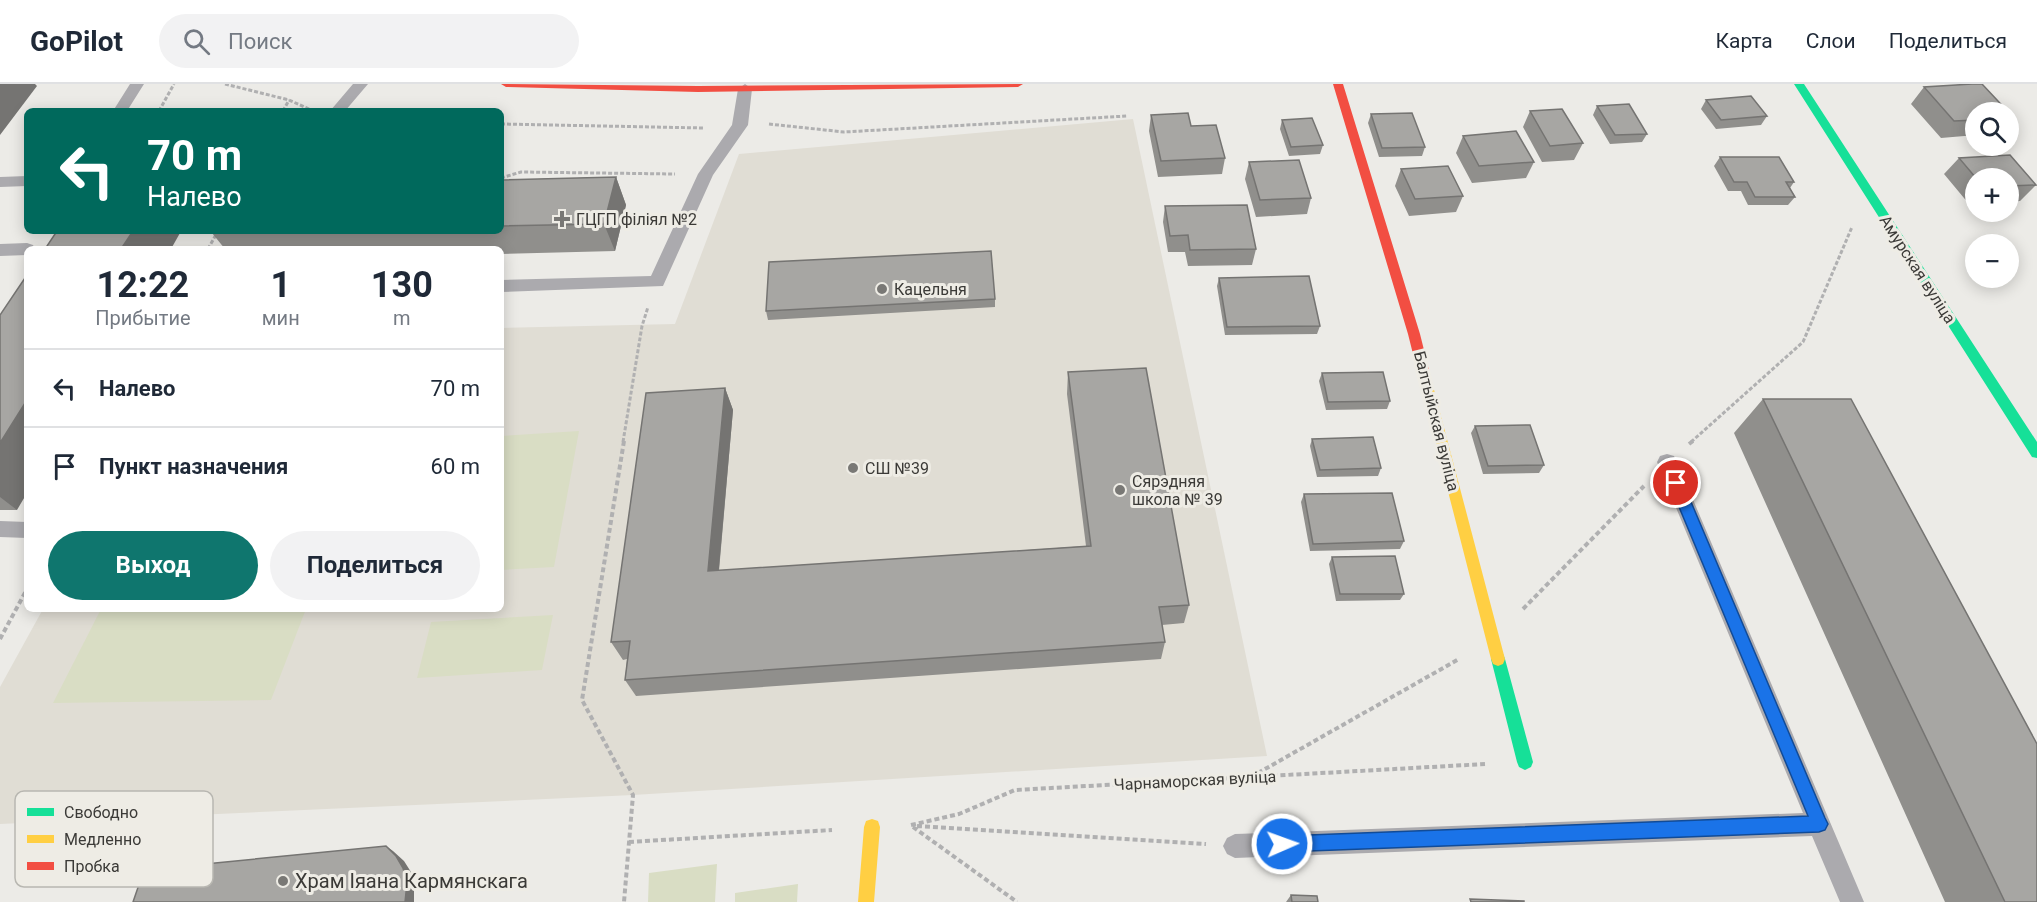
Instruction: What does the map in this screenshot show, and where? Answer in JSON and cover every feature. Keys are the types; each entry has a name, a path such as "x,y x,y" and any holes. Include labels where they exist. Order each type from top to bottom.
{"street":[{"path":"506,84 571,88 745,89 1018,84"},
{"name":"Балтыйская вуліца","path":"1338,84 1414,334 1525,762"},
{"name":"Амурская вуліца","path":"1799,84 2037,453"},
{"path":"866,902 872,827"}],"lane":[{"path":"122,108 137,84"},
{"path":"341,108 361,84"},
{"path":"504,286 657,282 706,174 740,125 745,89"},
{"path":"0,182 24,181"},
{"path":"0,250 24,249"},
{"path":"1667,462 1852,902"},
{"path":"0,529 24,530"},
{"path":"1235,846 1819,824"}],"path":[{"path":"161,108 174,84"},
{"path":"225,84 289,100 308,108"},
{"path":"285,108 289,100"},
{"path":"504,124 702,129 783,124 844,132 1127,116"},
{"path":"698,138 702,129"},
{"path":"504,177 521,172 706,174"},
{"path":"1250,777 1493,640 1667,462 1728,411 1803,342 1853,225 1880,209"},
{"path":"624,902 633,795 582,700 642,326 657,282"},
{"path":"0,639 24,595"},
{"name":"Чарнаморская вуліца","path":"629,842 910,825 959,814 1015,790 1525,762"},
{"path":"910,825 1235,846"},
{"path":"910,825 1017,902"}],"shaded area":[{"name":"СШ №39","path":"1133,119 1267,756 633,795 213,814 213,791 15,791 15,823 0,824 0,687 41,612 504,612 504,328 675,324 739,154"}],"green space":[{"path":"579,431 554,567 504,570 504,436"},
{"path":"99,612 305,612 271,700 53,703"},
{"path":"553,615 542,670 417,678 431,622"},
{"path":"717,864 715,902 648,902 649,873"},
{"path":"798,884 797,902 735,902 735,893"}],"building":[{"path":"1982,84 1999,102 1965,102 1965,120 1954,121 1924,87"},
{"path":"1751,96 1767,116 1721,120 1706,100"},
{"path":"1629,104 1647,134 1615,135 1597,106"},
{"path":"1562,109 1583,143 1550,146 1530,111"},
{"path":"1188,113 1191,126 1216,125 1225,158 1161,161 1151,115"},
{"path":"1412,113 1425,147 1382,148 1371,114"},
{"path":"1312,118 1323,145 1291,147 1282,120"},
{"path":"1516,131 1534,162 1479,166 1463,136"},
{"path":"2011,156 2036,185 2019,186 2019,168 1968,168 1959,158"},
{"path":"1720,157 1779,157 1794,182 1786,182 1795,197 1755,197 1747,182 1734,182"},
{"path":"1299,160 1311,198 1260,200 1249,162"},
{"path":"1448,166 1463,196 1415,199 1401,169"},
{"path":"616,177 604,224 504,226 504,180"},
{"path":"1247,205 1256,249 1190,250 1188,235 1170,236 1165,206"},
{"path":"55,234 131,234 123,246 47,246"},
{"name":"Кацельня","path":"991,251 995,299 766,311 769,262"},
{"path":"1309,276 1320,326 1227,327 1219,278"},
{"path":"24,279 24,405 0,443 0,315"},
{"name":"Сярэдняя школа № 39","path":"1146,368 1189,605 1159,607 1165,642 625,680 630,641 611,642 646,393 725,388 708,571 1091,546 1068,372"},
{"path":"1383,372 1390,401 1328,402 1322,373"},
{"path":"1763,399 1851,399 2037,744 2037,902 2005,902"},
{"path":"1530,425 1544,465 1488,466 1475,426"},
{"path":"1373,437 1381,468 1320,470 1312,439"},
{"path":"1392,493 1404,541 1313,544 1304,494"},
{"path":"1395,556 1404,594 1340,594 1332,557"},
{"name":"Храм Іяана Кармянскага","path":"386,846 403,868 407,883 405,902 133,902 138,887 213,887 213,863"},
{"path":"1291,895 1317,896 1318,902 1292,902"},
{"path":"1470,899 1524,901 1524,902 1471,902"}],"traffic: fast":[{"path":"1799,84 2037,453"},
{"path":"1498,659 1525,762"}],"traffic: slow":[{"path":"1427,386 1498,659"},
{"path":"866,902 872,827"}],"traffic: jam":[{"path":"506,84 698,89 1018,84"},
{"path":"1338,84 1414,334 1427,386"}],"place":[{"name":"ГЦГП філіял №2","path":"562,219"},
{"name":"Кацельня","path":"882,289"},
{"name":"СШ №39","path":"853,468"},
{"name":"Сярэдняя школа № 39","path":"1120,490"},
{"name":"Храм Іяана Кармянскага","path":"283,881"}],"route":[{"path":"1282,844 1819,824 1676,483"}]}
